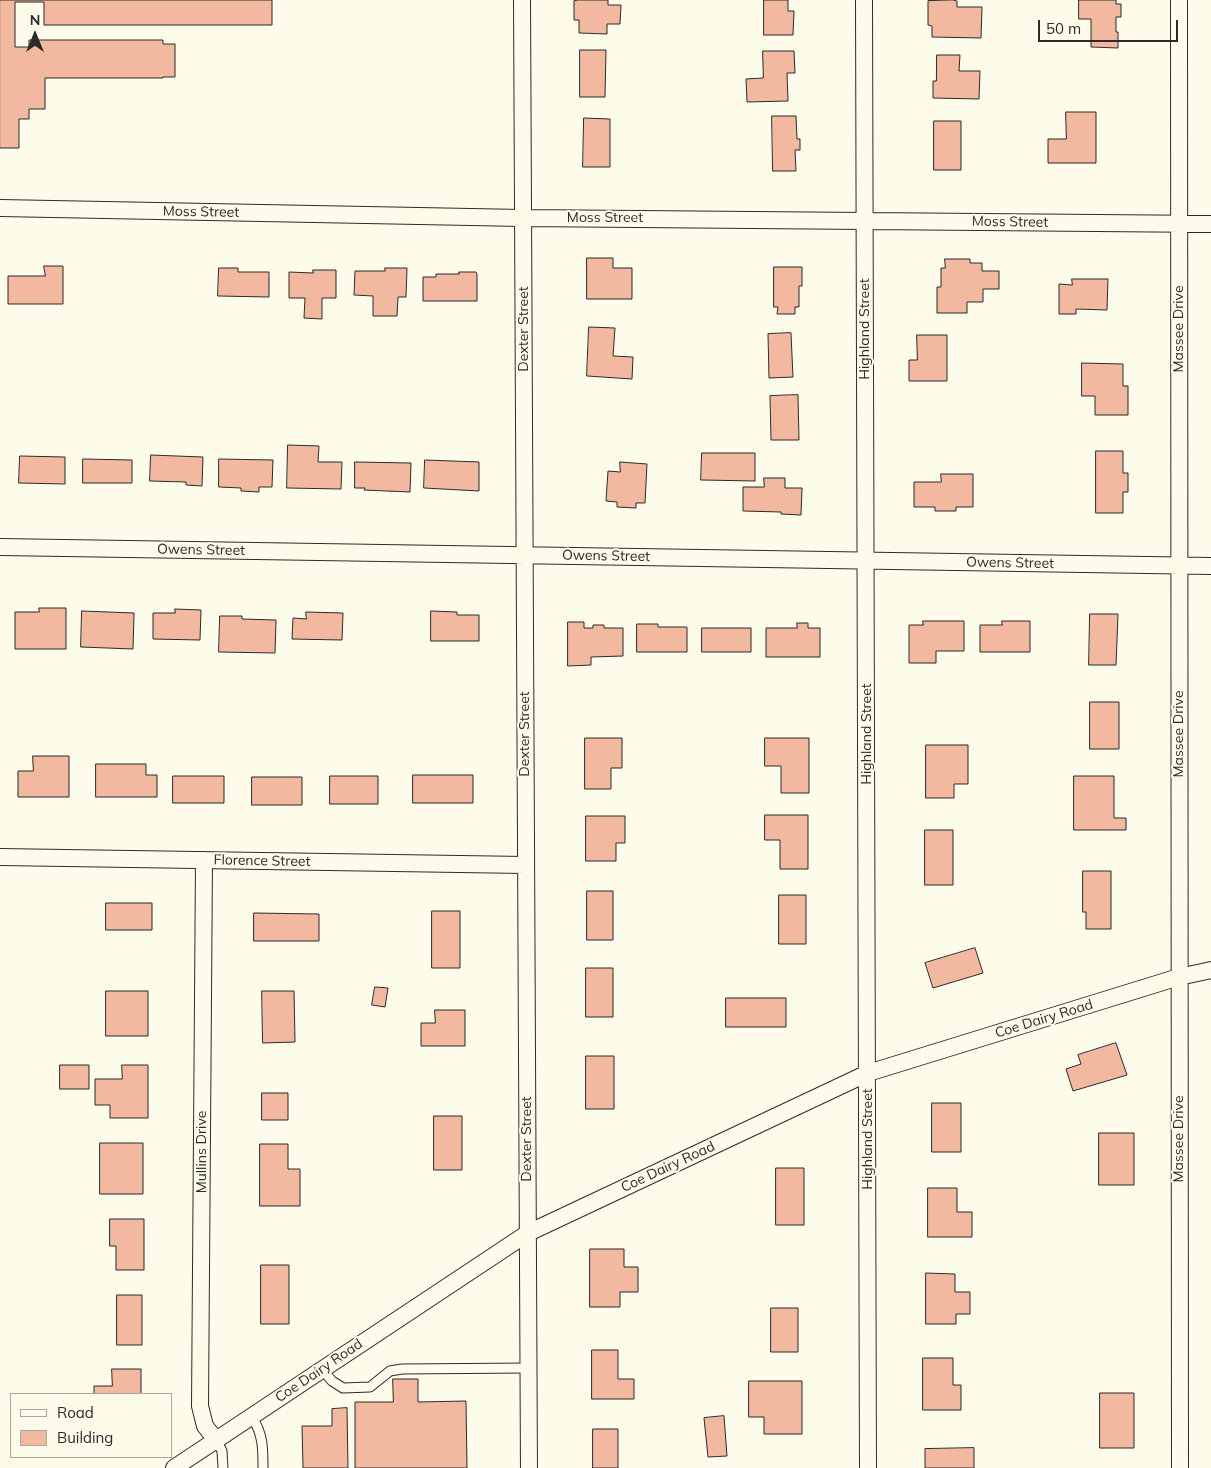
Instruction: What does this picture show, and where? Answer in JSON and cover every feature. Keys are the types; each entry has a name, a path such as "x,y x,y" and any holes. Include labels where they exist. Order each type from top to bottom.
{"street":[{"name":"Dexter Street","path":"522,0 529,1468"},
{"name":"Highland Street","path":"864,0 868,1468"},
{"name":"Massee Drive","path":"1179,0 1180,1468"},
{"name":"Moss Street","path":"0,208 523,218 1211,224"},
{"name":"Owens Street","path":"0,547 1211,566"},
{"name":"Florence Street","path":"0,857 525,865"},
{"name":"Mullins Drive","path":"204,860 200,1406 205,1426 216,1440"},
{"name":"Coe Dairy Road","path":"174,1468 528,1233 868,1073 1179,977 1211,970"}],"lane":[{"path":"322,1369 332,1382 343,1388 370,1387 390,1371 402,1369 528,1368"},
{"path":"252,1417 258,1427 262,1440 263,1468"},
{"path":"216,1440 222,1451 223,1468"}],"building":[{"path":"0,0 272,0 272,25 44,25 44,2 15,2 15,47 29,47 29,40 163,40 163,44 175,44 175,77 45,78 45,109 29,109 29,119 19,119 19,148 0,148"},
{"path":"608,0 608,5 621,5 620,24 607,24 607,34 579,33 579,20 574,20 574,1"},
{"path":"764,0 788,0 788,11 794,11 793,35 764,35"},
{"path":"1079,0 1116,0 1116,4 1121,4 1121,17 1116,17 1118,48 1091,47 1091,19 1079,19"},
{"path":"928,1 957,1 957,7 982,7 981,38 932,37 932,26 928,25"},
{"path":"580,50 606,50 605,97 580,97"},
{"path":"763,51 794,51 795,73 787,73 788,101 747,102 746,79 763,78"},
{"path":"937,55 960,55 959,71 980,71 979,99 933,98 933,81 936,81"},
{"path":"1066,112 1096,112 1096,163 1048,163 1048,139 1066,139"},
{"path":"772,116 796,116 797,139 800,139 800,150 795,150 796,171 773,171"},
{"path":"584,118 610,119 610,167 583,167"},
{"path":"934,121 961,121 961,170 934,170"},
{"path":"587,258 613,258 613,268 632,268 632,299 587,299"},
{"path":"945,259 970,259 970,263 982,263 982,271 999,271 999,289 983,289 983,302 967,302 967,313 937,313 937,287 941,287 941,268 945,268"},
{"path":"44,266 63,266 63,304 8,304 8,276 45,276"},
{"path":"774,267 802,267 802,286 799,286 799,307 795,307 795,314 777,314 778,307 774,307"},
{"path":"219,268 238,268 238,272 269,272 269,297 218,296"},
{"path":"385,268 407,268 406,297 398,297 397,316 373,316 373,296 354,295 355,271 385,271"},
{"path":"313,270 336,270 336,298 322,298 322,319 304,318 305,298 289,298 289,272 313,273"},
{"path":"459,272 476,272 477,301 423,301 423,277 436,277 436,274 459,274"},
{"path":"1072,279 1108,279 1107,310 1076,309 1076,314 1059,314 1059,284 1072,285"},
{"path":"589,327 615,328 613,356 633,357 632,379 587,376"},
{"path":"791,333 793,377 769,378 768,334"},
{"path":"917,335 947,335 947,381 909,381 909,360 917,360"},
{"path":"1082,363 1123,364 1123,386 1128,386 1128,415 1095,415 1095,396 1082,396"},
{"path":"798,395 799,440 771,440 770,396"},
{"path":"288,445 319,446 318,462 342,462 341,489 287,488"},
{"path":"1096,451 1123,451 1123,473 1128,473 1128,492 1123,492 1123,513 1096,513"},
{"path":"702,453 755,453 755,481 701,480"},
{"path":"151,455 203,457 202,486 186,485 186,482 150,481"},
{"path":"20,456 65,457 65,484 19,483"},
{"path":"83,459 132,460 132,483 83,483"},
{"path":"219,459 273,460 272,487 259,487 259,492 241,491 241,488 219,487"},
{"path":"425,460 479,462 479,491 424,488"},
{"path":"355,462 411,463 410,492 355,488"},
{"path":"620,462 647,464 645,503 636,503 636,508 617,507 617,502 606,501 608,471 620,472"},
{"path":"941,474 973,474 973,507 956,507 956,511 935,511 935,507 914,507 914,482 941,482"},
{"path":"764,478 785,478 785,488 802,488 801,515 781,514 781,512 743,511 743,487 764,487"},
{"path":"39,608 66,608 66,649 15,649 15,612 39,612"},
{"path":"175,609 201,610 200,640 153,639 153,613 175,613"},
{"path":"82,611 134,613 133,649 81,647"},
{"path":"431,611 457,612 457,615 479,615 479,641 431,641"},
{"path":"306,612 343,613 342,640 292,639 293,618 306,619"},
{"path":"1090,614 1118,614 1116,665 1089,665"},
{"path":"220,616 242,616 242,619 276,620 275,653 219,652"},
{"path":"923,621 964,621 964,651 936,651 936,663 909,663 909,625 923,625"},
{"path":"1002,621 1030,621 1030,652 980,652 980,625 1002,625"},
{"path":"568,622 584,622 584,628 593,628 593,625 604,625 604,628 623,628 623,656 591,657 591,665 568,666"},
{"path":"797,623 808,623 808,628 820,628 820,657 766,657 766,628 797,628"},
{"path":"637,624 658,624 658,627 687,627 687,652 637,652"},
{"path":"702,628 751,628 751,652 702,652"},
{"path":"1090,702 1119,702 1119,749 1090,749"},
{"path":"585,738 622,738 622,768 611,768 611,789 585,789"},
{"path":"765,738 809,738 809,793 781,793 781,766 765,766"},
{"path":"926,745 968,745 968,784 954,784 954,798 926,798"},
{"path":"33,756 69,756 69,797 18,797 18,771 33,771"},
{"path":"96,764 146,764 146,775 157,775 157,797 96,797"},
{"path":"413,775 473,775 473,803 413,803"},
{"path":"173,776 224,776 224,803 173,803"},
{"path":"330,776 378,776 378,804 330,804"},
{"path":"1074,776 1114,776 1114,818 1126,818 1126,830 1074,830"},
{"path":"252,777 302,777 302,805 252,805"},
{"path":"765,815 808,815 808,869 780,869 780,840 765,840"},
{"path":"586,816 625,816 625,843 616,843 616,861 586,861"},
{"path":"925,830 953,830 953,885 925,885"},
{"path":"1083,871 1111,871 1111,929 1086,929 1086,912 1083,912"},
{"path":"587,891 613,891 613,940 587,940"},
{"path":"779,895 806,895 806,944 779,944"},
{"path":"106,903 152,903 152,930 106,930"},
{"path":"432,911 460,911 460,968 432,968"},
{"path":"254,913 319,914 319,941 254,941"},
{"path":"975,948 983,973 933,988 925,963"},
{"path":"586,968 613,968 613,1017 586,1017"},
{"path":"375,987 388,988 385,1007 372,1005"},
{"path":"106,991 148,991 148,1036 106,1036"},
{"path":"262,991 294,991 295,1042 263,1043"},
{"path":"726,998 786,998 786,1027 726,1027"},
{"path":"435,1010 465,1010 465,1046 421,1046 421,1023 435,1023"},
{"path":"1116,1043 1127,1075 1073,1091 1066,1069 1081,1064 1078,1055"},
{"path":"586,1056 614,1056 614,1109 586,1109"},
{"path":"60,1065 89,1065 89,1089 60,1089"},
{"path":"122,1065 148,1065 148,1118 110,1118 110,1105 95,1105 95,1079 122,1079"},
{"path":"262,1093 288,1093 288,1120 262,1120"},
{"path":"932,1103 961,1103 961,1152 932,1152"},
{"path":"434,1116 462,1116 462,1170 434,1170"},
{"path":"1099,1133 1134,1133 1134,1185 1099,1185"},
{"path":"100,1143 143,1143 143,1194 100,1194"},
{"path":"260,1144 288,1144 288,1169 300,1169 300,1206 260,1206"},
{"path":"776,1168 804,1168 804,1225 776,1225"},
{"path":"928,1188 957,1188 957,1212 972,1212 972,1237 928,1237"},
{"path":"110,1219 144,1219 144,1270 116,1270 116,1246 110,1246"},
{"path":"590,1249 624,1249 624,1267 638,1267 638,1292 620,1292 620,1307 590,1307"},
{"path":"261,1265 289,1265 289,1324 261,1324"},
{"path":"926,1273 955,1274 955,1292 970,1292 970,1314 956,1314 956,1324 926,1324"},
{"path":"117,1295 142,1295 142,1345 117,1345"},
{"path":"771,1308 798,1308 798,1352 771,1352"},
{"path":"592,1350 618,1350 618,1379 634,1379 634,1399 592,1399"},
{"path":"923,1358 953,1358 953,1385 961,1385 961,1410 923,1410"},
{"path":"112,1369 141,1369 141,1393 94,1393 94,1386 112,1386"},
{"path":"393,1379 418,1379 418,1402 466,1401 467,1468 355,1468 355,1402 393,1402"},
{"path":"749,1381 802,1381 802,1434 764,1434 764,1417 749,1417"},
{"path":"1100,1393 1134,1393 1134,1448 1100,1448"},
{"path":"347,1408 348,1468 303,1468 302,1426 332,1426 332,1409"},
{"path":"724,1416 727,1456 708,1457 704,1418"},
{"path":"593,1429 618,1429 618,1468 593,1468"},
{"path":"974,1448 974,1468 925,1468 925,1449"}]}
